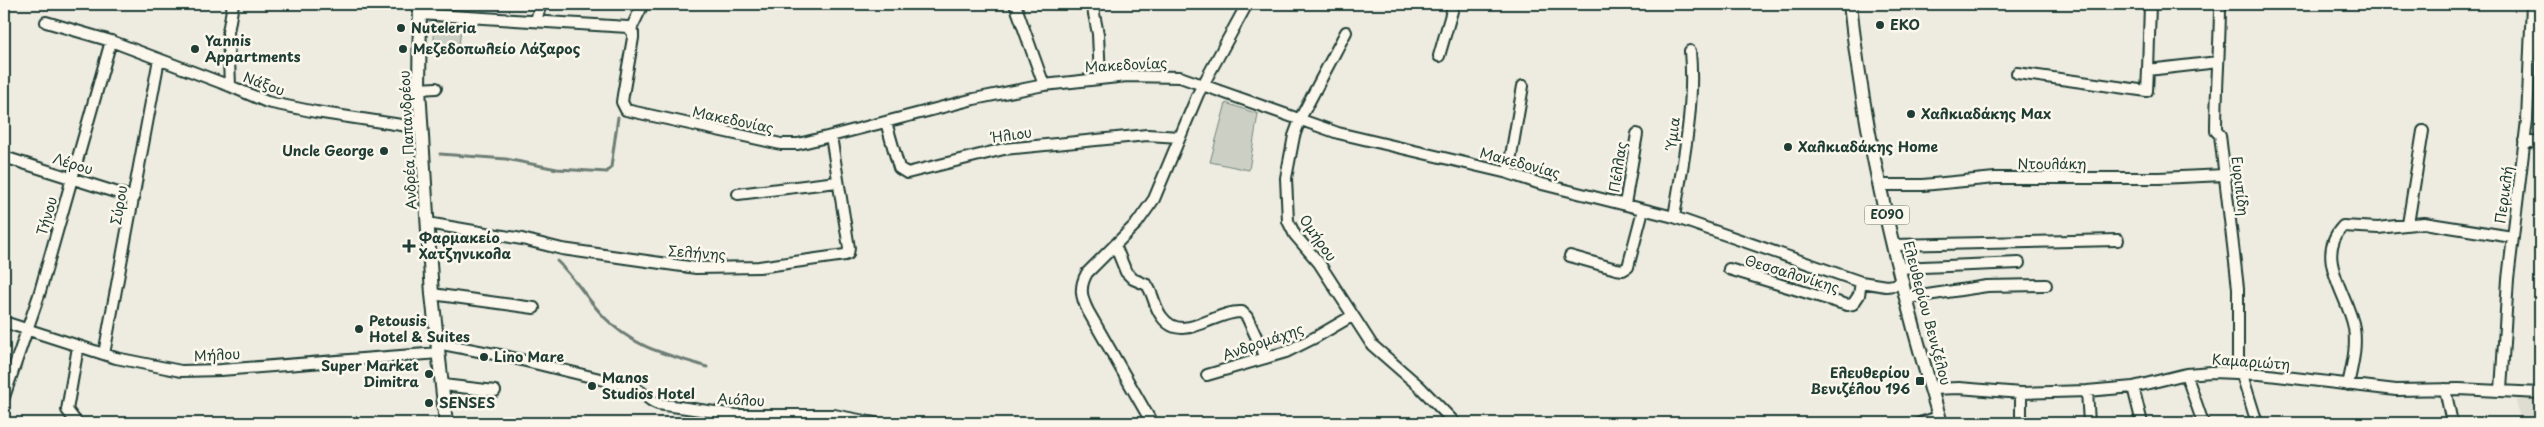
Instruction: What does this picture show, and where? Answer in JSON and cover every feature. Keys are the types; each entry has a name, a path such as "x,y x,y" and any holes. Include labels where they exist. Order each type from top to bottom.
{"main road":[{"name":"Ελευθερίου Βενιζέλου","path":"1850,4 1865,113 1880,185 1903,284 1940,420"},
{"name":"Ανδρέα Παπανδρέου","path":"420,9 419,89 421,128 432,294 446,423"}],"street":[{"path":"230,86 228,32 233,4"},
{"path":"536,20 541,4"},
{"path":"420,9 622,26 631,29 642,4"},
{"path":"1015,4 1044,85"},
{"path":"1092,4 1098,34 1100,78"},
{"path":"1152,423 1088,311 1081,294 1082,282 1086,273 1137,223 1154,199 1204,84 1247,4"},
{"path":"1439,56 1454,4"},
{"path":"2018,73 2147,91 2150,4"},
{"name":"Ευριπίδη","path":"2220,4 2215,90 2216,131 2220,135 2238,288 2238,362 2257,423"},
{"name":"Περικλή","path":"2501,390 2512,237 2536,28 2532,4"},
{"name":"Νάξου","path":"46,22 111,41 276,104 421,128"},
{"name":"Μακεδονίας","path":"631,29 632,46 622,95 622,102 626,110 781,144 798,144 974,99 1044,85 1100,78 1168,76 1190,79 1300,121 1375,144 1508,172 1538,183 1674,217 1861,282 1886,286 1903,284"},
{"name":"Ομήρου","path":"1346,32 1300,121 1291,149 1286,178 1288,221 1295,235 1319,263 1352,316 1378,352 1418,386 1455,423"},
{"name":"Τήνου","path":"4,397 26,328 39,295 111,41"},
{"name":"Ύμια","path":"1674,217 1691,105 1690,51"},
{"name":"Σύρου","path":"104,354 159,59"},
{"path":"2148,70 2218,62"},
{"path":"1508,172 1523,86"},
{"path":"419,89 436,88"},
{"name":"Ήλιου","path":"886,122 899,168 907,173 1004,149 1158,134 1180,137"},
{"path":"2408,224 2423,131"},
{"name":"Πέλλας","path":"1625,204 1637,134"},
{"name":"Σελήνης","path":"427,223 522,239 562,249 696,268 759,267 848,254 831,136"},
{"path":"2524,142 2540,143"},
{"name":"Λέρου","path":"4,158 134,198"},
{"name":"Ντουλάκη","path":"1880,185 1923,185 1994,178 2159,178 2224,175"},
{"path":"738,194 837,182"},
{"path":"1570,256 1616,269 1623,270 1628,267 1643,210"},
{"path":"2348,385 2355,354 2355,332 2352,317 2335,280 2332,265 2336,240 2344,226 2378,228 2424,223 2512,237"},
{"path":"1894,245 2118,240"},
{"path":"1115,245 1126,272 1132,279 1147,285 1157,310 1168,323 1184,328 1232,313 1242,312 1247,316 1266,358"},
{"path":"1899,268 2019,264"},
{"name":"Θεσσαλονίκης","path":"1729,269 1847,305 1852,304 1859,295 1861,282"},
{"path":"1907,298 1987,286 2046,285"},
{"path":"432,294 534,308"},
{"name":"Ανδρομάχης","path":"1207,375 1266,358 1303,344 1352,316"},
{"name":"Μήλου","path":"4,322 78,347 148,366 181,371 221,370 438,348"},
{"path":"78,347 67,410 78,423"},
{"name":"Αιόλου","path":"438,348 505,356 633,387 658,404 736,415 834,415 875,423"},
{"name":"Καμαριώτη","path":"1931,389 1950,388 2021,393 2087,392 2133,387 2186,374 2204,372 2241,373 2396,390 2501,390 2540,393"},
{"path":"2186,374 2203,423"},
{"path":"442,386 495,391"},
{"path":"2133,387 2142,423"},
{"path":"2444,389 2452,423"},
{"path":"2087,392 2089,423"},
{"path":"2021,393 2021,423"},
{"path":"1920,423 1940,420"}],"shaded area":[{"path":"434,18 462,18 459,47 443,47 443,44 434,44"},
{"path":"1226,103 1258,114 1249,170 1210,162"},
{"path":"2515,397 2540,399 2540,423 2521,423"}],"waterway":[{"path":"440,154 506,159 557,169 607,172 611,167 618,117"},
{"path":"557,261 570,274 604,317 616,328 652,349 707,367"}],"place":[{"name":"EKO","path":"1880,25"},
{"name":"Nuteleria","path":"401,28"},
{"name":"Yannis Appartments","path":"195,49"},
{"name":"Μεζεδοπωλείο Λάζαρος","path":"403,49"},
{"name":"Χαλκιαδάκης Max","path":"1911,114"},
{"name":"Χαλκιαδάκης Home","path":"1788,147"},
{"name":"Uncle George","path":"384,151"},
{"name":"Φαρμακείο Χατζηνικολα","path":"409,246"},
{"name":"Petousis Hotel & Suites","path":"359,329"},
{"name":"Lino Mare","path":"484,357"},
{"name":"Super Market Dimitra","path":"429,374"},
{"name":"Ελευθερίου Βενιζέλου 196","path":"1920,381"},
{"name":"Manos Studios Hotel","path":"592,386"},
{"name":"SENSES","path":"429,403"}]}
